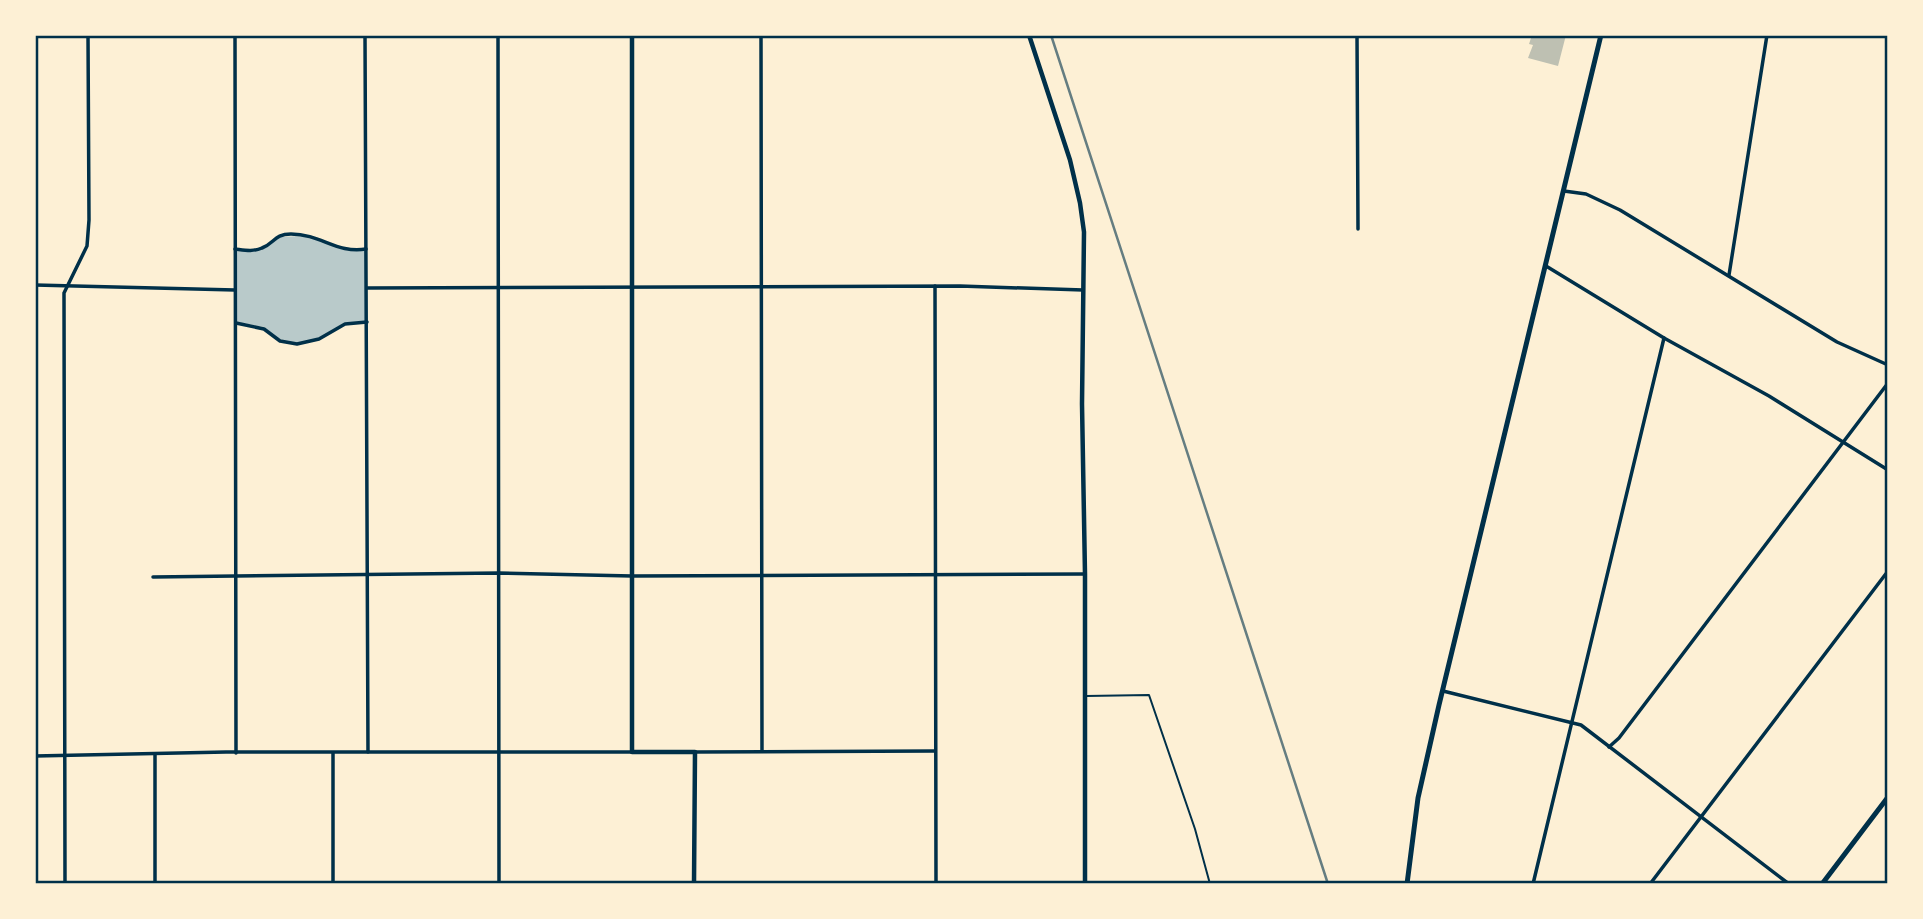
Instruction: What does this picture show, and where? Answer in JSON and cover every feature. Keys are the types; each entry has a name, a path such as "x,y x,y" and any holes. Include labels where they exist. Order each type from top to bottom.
{"main road":[{"path":"1407,884 1418,799 1601,35"},
{"path":"1822,884 1888,797"}],"street":[{"path":"65,884 63,323 64,293 87,246 88,35"},
{"path":"235,35 236,753"},
{"path":"365,35 368,752"},
{"path":"498,35 499,884"},
{"path":"632,35 632,752"},
{"path":"761,35 762,751"},
{"path":"1029,35 1070,160 1084,232 1082,404 1085,884"},
{"path":"1357,35 1358,229"},
{"path":"1729,275 1767,35"},
{"path":"1562,190 1586,194 1600,200 1837,342 1888,365"},
{"path":"235,249 247,251 264,248 279,235 291,234 319,238 345,250 366,249"},
{"path":"1544,265 1664,338 1769,396 1888,470"},
{"path":"35,285 235,289"},
{"path":"367,288 934,286 1083,290"},
{"path":"934,286 936,884"},
{"path":"235,323 264,329 280,341 297,344 319,339 345,324 367,322"},
{"path":"1532,884 1664,338"},
{"path":"1609,747 1626,729 1888,383"},
{"path":"1650,884 1888,571"},
{"path":"153,577 499,573 632,576 1085,574"},
{"path":"1443,691 1581,725 1789,884"},
{"path":"35,756 333,752 935,751"},
{"path":"333,752 333,884"},
{"path":"694,884 695,752"},
{"path":"155,754 155,884"}],"lane":[{"path":"1085,696 1149,695 1195,829 1210,884"}],"shaded area":[{"path":"280,237 311,237 344,250 365,250 366,321 344,323 319,338 297,343 274,337 264,327 236,322 236,251 265,248"}],"building":[{"path":"1532,35 1566,35 1558,66 1528,58 1533,45 1529,44"}],"railway":[{"path":"1051,35 1328,884"}]}
